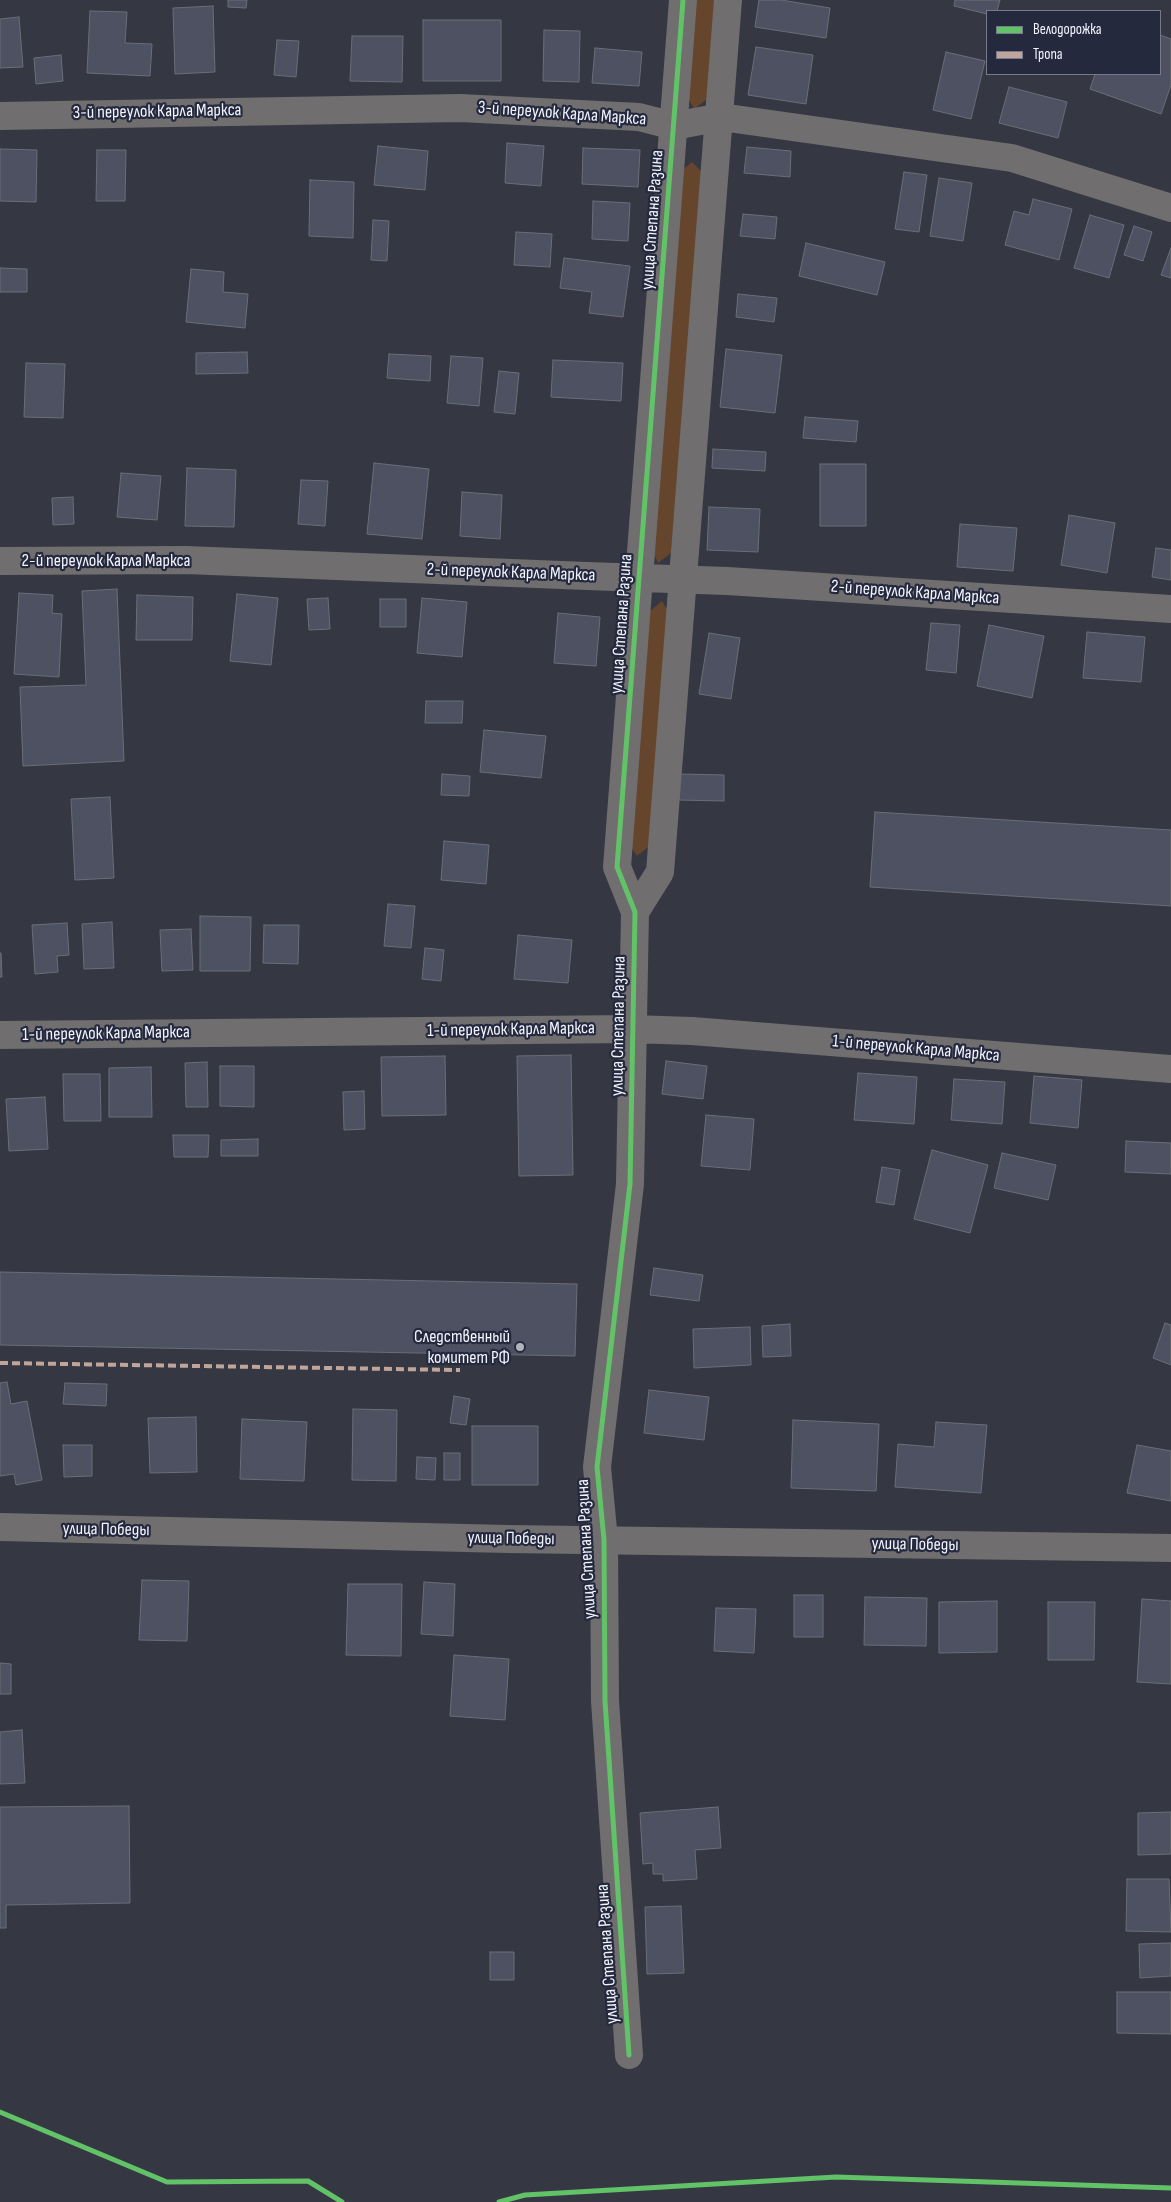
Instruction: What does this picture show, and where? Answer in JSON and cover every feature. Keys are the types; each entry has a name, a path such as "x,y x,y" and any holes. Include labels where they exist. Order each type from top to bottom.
{"street":[{"name":"улица Степана Разина","path":"629,2055 605,1701 604,1540 597,1467 630,1184 635,912 617,867 683,0"},
{"path":"635,912 660,872 728,0"},
{"name":"3-й переулок Карла Маркса","path":"0,116 460,108 639,117 674,126 720,116 1012,158 1171,208"},
{"name":"2-й переулок Карла Маркса","path":"0,561 196,561 727,581 1171,609"},
{"name":"1-й переулок Карла Маркса","path":"0,1035 632,1029 692,1031 1171,1069"},
{"name":"улица Победы","path":"0,1527 604,1540 1171,1548"}],"shaded area":[{"path":"694,0 716,0 710,97 694,109 687,96"},
{"path":"692,162 702,172 671,553 658,563 652,550 681,171"},
{"path":"662,601 669,613 651,845 637,856 628,842 648,613"}],"building":[{"path":"228,0 247,0 246,8 228,7"},
{"path":"759,0 781,0 830,8 826,38 755,27"},
{"path":"955,0 1000,0 997,10 986,10 986,14 954,6"},
{"path":"213,6 215,72 175,74 173,8"},
{"path":"90,11 127,12 125,43 152,44 150,76 87,73"},
{"path":"19,17 23,67 0,68 0,19"},
{"path":"423,20 501,20 501,81 423,81"},
{"path":"544,30 580,31 579,82 543,81"},
{"path":"1161,35 1171,39 1171,85 1161,114 1090,89 1095,75 1161,75"},
{"path":"352,36 403,36 402,82 350,81"},
{"path":"277,40 299,41 296,77 274,75"},
{"path":"756,47 813,55 806,104 748,95"},
{"path":"595,48 642,52 639,86 592,83"},
{"path":"946,52 985,61 971,119 933,110"},
{"path":"61,55 63,81 36,84 34,58"},
{"path":"1009,87 1067,102 1058,138 999,123"},
{"path":"507,143 544,146 541,186 505,183"},
{"path":"378,146 428,151 425,190 374,185"},
{"path":"747,147 791,151 790,177 744,173"},
{"path":"583,148 640,150 638,187 582,184"},
{"path":"0,149 37,150 36,202 0,201"},
{"path":"97,150 126,150 125,201 96,201"},
{"path":"904,172 927,175 919,232 895,229"},
{"path":"939,178 972,183 963,241 930,236"},
{"path":"310,180 354,182 353,238 309,236"},
{"path":"1033,199 1072,209 1059,260 1005,245 1014,211 1029,215"},
{"path":"593,201 630,203 628,241 592,239"},
{"path":"743,214 777,217 775,239 740,236"},
{"path":"1090,215 1124,225 1109,278 1074,268"},
{"path":"373,220 389,221 387,261 371,260"},
{"path":"1134,226 1152,232 1143,261 1124,255"},
{"path":"516,232 552,234 550,267 514,265"},
{"path":"806,243 885,262 877,295 799,276"},
{"path":"1171,248 1171,278 1161,275"},
{"path":"564,258 630,266 623,317 589,313 592,292 560,288"},
{"path":"0,268 27,269 27,292 0,292"},
{"path":"191,269 224,272 223,292 248,294 245,328 186,322"},
{"path":"738,294 777,298 774,322 736,317"},
{"path":"726,349 782,355 775,413 720,407"},
{"path":"247,352 248,373 196,374 196,353"},
{"path":"389,354 431,356 430,381 387,378"},
{"path":"451,356 483,358 479,406 447,403"},
{"path":"553,360 623,363 621,401 551,397"},
{"path":"26,363 65,364 63,418 24,417"},
{"path":"499,371 519,373 515,414 494,412"},
{"path":"805,417 858,421 856,442 803,438"},
{"path":"713,449 766,452 765,471 712,468"},
{"path":"374,463 429,469 422,539 367,534"},
{"path":"820,464 866,464 866,526 820,526"},
{"path":"187,468 236,470 234,527 185,526"},
{"path":"121,473 161,476 157,520 117,517"},
{"path":"301,480 328,481 325,526 298,524"},
{"path":"462,492 502,495 500,539 460,536"},
{"path":"73,497 74,524 53,525 52,498"},
{"path":"709,507 760,509 758,552 707,550"},
{"path":"1069,515 1115,523 1107,573 1061,565"},
{"path":"960,524 1017,528 1013,571 957,567"},
{"path":"1156,548 1171,550 1171,580 1152,577"},
{"path":"117,589 124,761 23,766 20,687 86,685 82,591"},
{"path":"19,593 53,595 52,613 62,614 59,677 14,674"},
{"path":"237,594 278,598 271,665 230,661"},
{"path":"137,595 193,597 192,640 136,640"},
{"path":"328,598 330,629 309,630 307,599"},
{"path":"422,598 467,602 462,657 417,653"},
{"path":"380,599 406,599 406,627 380,627"},
{"path":"558,613 600,617 596,666 554,663"},
{"path":"931,623 960,625 956,673 926,670"},
{"path":"989,625 1044,636 1032,698 977,686"},
{"path":"1087,632 1145,637 1141,682 1083,678"},
{"path":"709,633 740,638 731,699 699,694"},
{"path":"426,701 463,701 462,723 425,723"},
{"path":"484,730 546,736 541,778 480,772"},
{"path":"442,774 470,776 469,796 441,795"},
{"path":"680,774 724,775 724,801 679,800"},
{"path":"110,797 114,878 75,880 71,799"},
{"path":"875,812 1171,830 1171,906 870,887"},
{"path":"444,841 489,845 486,884 441,880"},
{"path":"388,904 415,906 411,948 384,946"},
{"path":"200,916 251,917 250,971 200,971"},
{"path":"112,922 114,968 84,969 82,924"},
{"path":"67,923 69,955 57,956 58,972 35,974 32,925"},
{"path":"264,925 299,925 298,964 263,963"},
{"path":"191,929 193,970 162,971 160,930"},
{"path":"518,935 572,940 568,983 514,979"},
{"path":"425,948 444,950 441,981 422,979"},
{"path":"1,953 2,977 0,977"},
{"path":"571,1055 573,1175 519,1176 517,1056"},
{"path":"445,1056 446,1115 382,1116 381,1057"},
{"path":"666,1061 707,1066 703,1099 662,1094"},
{"path":"207,1062 208,1107 186,1107 185,1063"},
{"path":"220,1066 254,1066 254,1107 220,1106"},
{"path":"151,1067 152,1117 109,1117 109,1068"},
{"path":"858,1073 917,1077 914,1124 854,1120"},
{"path":"63,1074 100,1074 101,1121 64,1121"},
{"path":"1034,1076 1082,1080 1078,1128 1030,1123"},
{"path":"954,1079 1005,1082 1002,1124 951,1120"},
{"path":"364,1091 365,1129 344,1130 343,1092"},
{"path":"45,1097 48,1149 9,1151 6,1099"},
{"path":"706,1115 754,1119 750,1170 701,1166"},
{"path":"173,1135 209,1135 208,1157 174,1157"},
{"path":"258,1139 258,1156 221,1156 221,1140"},
{"path":"1126,1141 1171,1143 1171,1174 1125,1172"},
{"path":"932,1150 988,1165 970,1233 914,1219"},
{"path":"1002,1153 1056,1165 1048,1200 994,1188"},
{"path":"882,1167 900,1170 894,1205 876,1202"},
{"path":"654,1268 703,1275 699,1301 650,1295"},
{"path":"0,1272 577,1284 575,1356 0,1345"},
{"path":"1165,1323 1171,1325 1171,1365 1153,1358"},
{"path":"790,1324 791,1356 763,1357 762,1326"},
{"path":"750,1327 751,1365 694,1368 693,1329"},
{"path":"7,1382 11,1404 27,1401 42,1480 16,1485 14,1474 0,1476 0,1383"},
{"path":"65,1383 107,1384 106,1406 63,1404"},
{"path":"649,1390 709,1397 704,1440 644,1433"},
{"path":"454,1396 470,1399 466,1425 450,1423"},
{"path":"353,1409 397,1410 396,1481 352,1480"},
{"path":"196,1417 197,1472 150,1473 148,1418"},
{"path":"242,1419 307,1422 304,1481 240,1479"},
{"path":"793,1420 879,1424 876,1491 791,1488"},
{"path":"936,1422 987,1425 981,1493 895,1487 898,1444 934,1447"},
{"path":"472,1426 538,1426 538,1485 472,1485"},
{"path":"63,1445 92,1445 92,1476 64,1477"},
{"path":"1137,1445 1171,1451 1171,1501 1127,1493"},
{"path":"444,1453 460,1453 460,1480 444,1480"},
{"path":"417,1457 436,1458 435,1480 416,1479"},
{"path":"142,1580 189,1581 187,1641 139,1640"},
{"path":"424,1582 455,1584 453,1636 421,1634"},
{"path":"348,1584 402,1584 401,1656 346,1655"},
{"path":"794,1595 823,1595 823,1637 794,1637"},
{"path":"865,1597 927,1598 926,1646 864,1645"},
{"path":"1142,1599 1171,1601 1171,1684 1137,1682"},
{"path":"997,1601 997,1652 939,1653 939,1602"},
{"path":"1048,1602 1095,1602 1094,1660 1048,1660"},
{"path":"716,1608 756,1609 754,1653 714,1651"},
{"path":"454,1655 509,1659 505,1720 450,1716"},
{"path":"0,1663 11,1664 11,1694 0,1694"},
{"path":"22,1730 25,1783 0,1784 0,1732"},
{"path":"129,1806 130,1903 6,1905 6,1928 0,1928 0,1807"},
{"path":"718,1807 721,1848 695,1850 697,1879 663,1881 663,1874 653,1874 653,1863 643,1864 640,1813"},
{"path":"1171,1812 1171,1854 1138,1855 1138,1813"},
{"path":"1127,1879 1169,1879 1171,1932 1126,1931"},
{"path":"681,1906 684,1973 647,1974 645,1907"},
{"path":"1171,1943 1171,1976 1140,1978 1139,1944"},
{"path":"490,1952 514,1952 514,1980 490,1980"},
{"path":"1117,1992 1171,1992 1171,2034 1117,2033"}],"marked path":[{"path":"0,1363 460,1370"}],"cycle path":[{"path":"629,2055 605,1701 604,1540 597,1467 630,1184 635,912 617,867 683,0"},
{"path":"0,2112 167,2182 308,2181 342,2202"},
{"path":"499,2202 525,2195 836,2177 1171,2188"}],"place":[{"name":"Следственный комитет РФ","path":"520,1347"}]}
